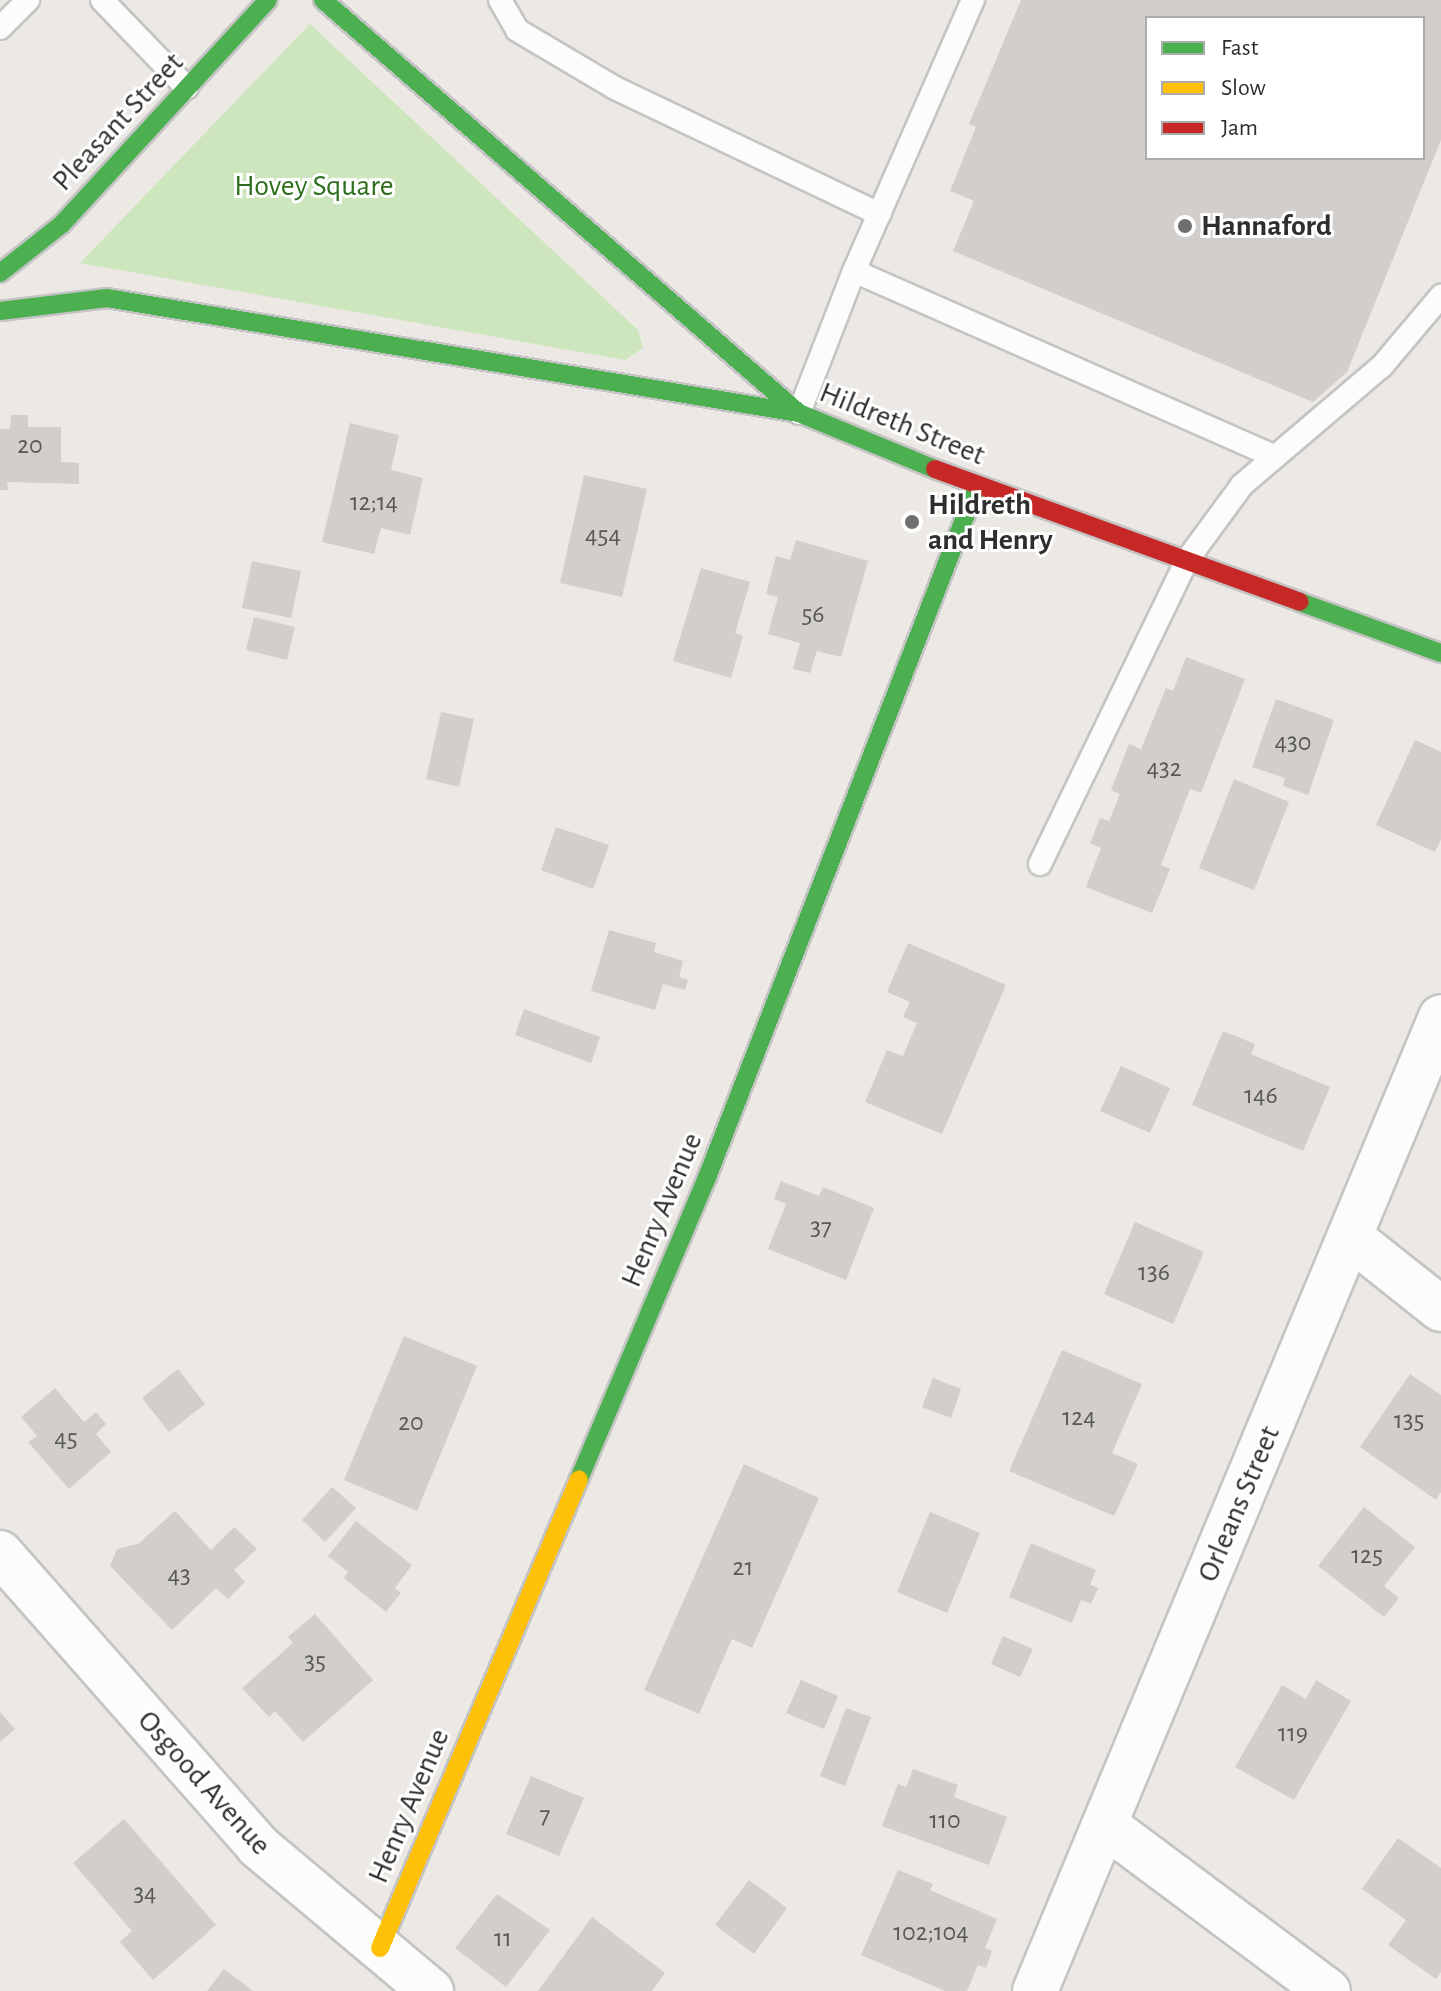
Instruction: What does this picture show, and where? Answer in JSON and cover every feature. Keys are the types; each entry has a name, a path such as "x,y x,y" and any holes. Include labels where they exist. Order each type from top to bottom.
{"street":[{"name":"Pleasant Street","path":"0,273 62,224 268,0"},
{"name":"Hildreth Street","path":"323,0 799,413 977,486 1441,653"},
{"path":"0,311 107,298 799,413"},
{"name":"Henry Avenue","path":"380,1948 708,1175 977,486"},
{"name":"Orleans Street","path":"1035,1991 1441,1017"},
{"path":"1350,1237 1441,1309"},
{"name":"Osgood Avenue","path":"0,1553 258,1846 431,1991"},
{"path":"1105,1825 1328,1991"}],"lane":[{"path":"0,28 28,0"},
{"path":"102,0 187,88"},
{"path":"500,0 517,30 615,88 879,214"},
{"path":"799,413 854,271 973,0"},
{"path":"854,271 1275,457"},
{"path":"1040,864 1187,560 1242,485 1382,366 1441,296"}],"green space":[{"name":"Hovey Square","path":"310,24 638,330 643,348 625,360 80,263"}],"building":[{"name":"Hannaford","path":"1021,0 1441,0 1441,140 1347,372 1313,402 953,251 974,201 950,191 976,127 969,124"},
{"path":"11,415 28,415 28,427 61,427 61,462 79,463 79,484 7,482 8,490 0,490 0,429 10,429"},
{"path":"350,423 399,435 391,470 423,478 410,535 381,528 374,554 322,542"},
{"path":"584,475 647,489 622,597 560,583"},
{"path":"796,540 868,561 841,657 817,651 810,673 793,669 800,643 768,634 778,597 766,594 776,556 790,560"},
{"path":"252,561 301,571 291,618 242,608"},
{"path":"701,568 750,582 735,633 743,636 731,678 673,661"},
{"path":"254,617 295,627 287,660 246,650"},
{"path":"1186,657 1245,679 1201,793 1190,789 1161,865 1170,869 1152,913 1086,887 1101,848 1090,843 1100,818 1109,821 1120,794 1111,790 1129,744 1141,749 1166,688 1173,691"},
{"path":"1276,699 1334,720 1308,795 1283,786 1285,778 1252,767"},
{"path":"441,712 474,719 459,787 426,779"},
{"path":"1415,740 1441,752 1441,839 1435,852 1376,825"},
{"path":"1234,779 1289,802 1254,890 1199,868"},
{"path":"556,827 609,845 593,889 541,870"},
{"path":"609,930 656,943 654,952 683,961 679,977 688,980 685,990 663,984 655,1010 591,991"},
{"path":"908,943 1006,985 942,1134 865,1102 887,1050 903,1056 917,1023 903,1017 910,1002 887,992"},
{"path":"524,1009 600,1037 591,1063 515,1035"},
{"path":"1223,1031 1255,1044 1251,1054 1330,1087 1303,1151 1192,1105"},
{"path":"1121,1066 1170,1088 1150,1133 1100,1111"},
{"path":"781,1181 819,1196 823,1187 874,1208 846,1280 768,1249 786,1204 774,1199"},
{"path":"1135,1222 1204,1252 1173,1324 1104,1294"},
{"path":"404,1336 477,1366 417,1511 344,1480"},
{"path":"1062,1350 1142,1384 1112,1453 1138,1464 1114,1516 1009,1471"},
{"path":"178,1369 205,1404 169,1432 142,1398"},
{"path":"1410,1374 1441,1395 1441,1492 1436,1500 1360,1447"},
{"path":"933,1378 961,1389 951,1418 922,1407"},
{"path":"55,1388 84,1422 96,1412 106,1424 96,1434 111,1452 69,1489 28,1442 37,1436 21,1417"},
{"path":"744,1464 819,1498 752,1648 732,1639 699,1714 644,1690"},
{"path":"332,1487 356,1508 325,1542 302,1520"},
{"path":"1364,1507 1415,1547 1384,1586 1399,1598 1384,1617 1318,1566"},
{"path":"175,1511 211,1550 234,1527 257,1549 234,1570 245,1582 228,1599 216,1588 172,1630 110,1566 117,1549 138,1544"},
{"path":"930,1512 980,1533 947,1613 897,1592"},
{"path":"356,1521 412,1565 395,1588 401,1593 386,1612 344,1578 348,1572 328,1556"},
{"path":"1031,1543 1096,1570 1090,1585 1098,1588 1091,1604 1081,1600 1072,1623 1009,1597"},
{"path":"315,1614 373,1680 303,1742 275,1711 269,1717 242,1688 293,1643 288,1637"},
{"path":"1003,1636 1033,1649 1020,1677 991,1664"},
{"path":"801,1680 838,1696 824,1729 786,1713"},
{"path":"1316,1680 1351,1701 1294,1800 1235,1767 1282,1685 1306,1699"},
{"path":"846,1708 871,1717 845,1786 820,1776"},
{"path":"0,1712 15,1729 0,1742"},
{"path":"913,1769 958,1785 954,1797 1007,1817 989,1865 882,1826 898,1784 906,1787"},
{"path":"531,1776 584,1798 559,1856 506,1834"},
{"path":"124,1819 216,1925 153,1980 120,1942 132,1931 73,1863"},
{"path":"1398,1838 1441,1868 1441,1972 1436,1979 1388,1945 1406,1920 1362,1889"},
{"path":"898,1870 933,1884 930,1890 997,1919 985,1948 992,1951 986,1968 978,1965 967,1991 945,1991 861,1955"},
{"path":"749,1880 787,1908 754,1954 715,1925"},
{"path":"497,1894 550,1930 506,1987 455,1948"},
{"path":"592,1917 665,1973 652,1991 538,1991"},
{"path":"224,1969 253,1991 207,1991"}],"traffic: fast":[{"path":"0,273 62,224 268,0"},
{"path":"323,0 799,413 935,469"},
{"path":"0,311 107,298 799,413"},
{"path":"579,1479 708,1175 977,486"},
{"path":"1300,602 1441,653"}],"traffic: slow":[{"path":"380,1948 579,1479"}],"traffic: jam":[{"path":"935,469 1300,602"}],"place":[{"name":"Hannaford","path":"1185,226"},
{"name":"Hildreth and Henry","path":"912,522"}]}
